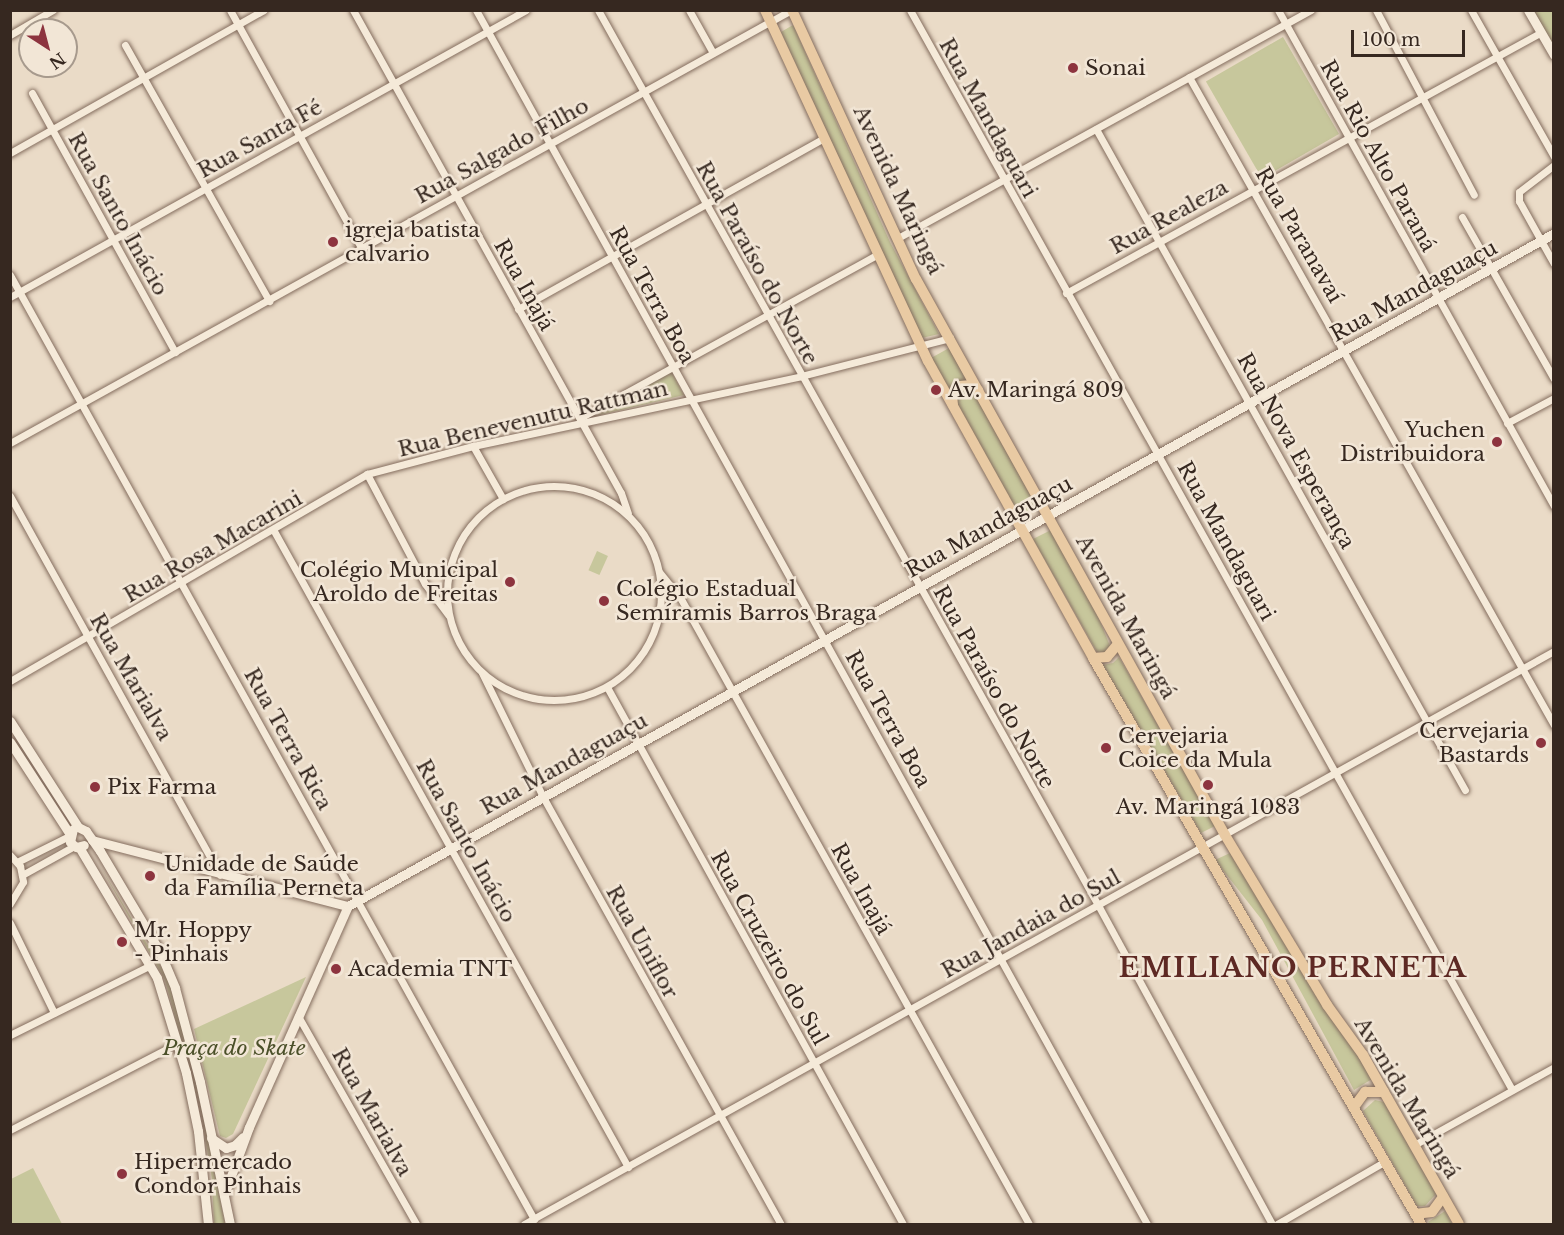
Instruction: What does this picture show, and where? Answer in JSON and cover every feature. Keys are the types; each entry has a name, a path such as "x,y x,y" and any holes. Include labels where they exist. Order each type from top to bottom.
{"main road":[{"path":"765,10 822,139 921,347 1093,658 1422,1224"},
{"name":"Avenida Maringá","path":"791,10 896,239 1118,644 1225,835 1384,1092 1459,1224"},
{"path":"953,406 952,395 960,386 971,385 980,393"},
{"path":"1093,658 1107,657 1118,644"},
{"path":"1354,1107 1365,1092 1384,1092"},
{"path":"1415,1214 1432,1212 1443,1197"}],"street":[{"path":"10,35 53,10"},
{"path":"230,10 361,247"},
{"path":"10,153 264,10"},
{"name":"Rua Inajá","path":"353,10 582,421 621,493 628,514"},
{"name":"Rua Terra Boa","path":"476,10 1148,1224"},
{"name":"Rua Santa Fé","path":"10,297 526,10"},
{"name":"Rua Paraíso do Norte","path":"598,10 1098,905 1272,1224"},
{"path":"689,10 713,53"},
{"name":"Rua Salgado Filho","path":"10,444 269,301 456,194 644,93 791,10"},
{"name":"Rua Mandaguari","path":"910,10 1512,1090"},
{"name":"Rua Rio Alto Paraná","path":"1278,10 1554,506"},
{"path":"896,239 1311,10"},
{"path":"1376,10 1474,195"},
{"path":"1471,10 1495,57 1554,157"},
{"path":"1528,10 1554,55"},
{"name":"Rua Realeza","path":"1066,293 1540,33"},
{"path":"125,45 269,301"},
{"name":"Rua Paranavaí","path":"1189,77 1254,188 1554,725"},
{"name":"Rua Santo Inácio","path":"32,93 175,352"},
{"name":"Rua Nova Esperança","path":"1096,129 1465,790"},
{"path":"518,309 822,139"},
{"path":"1554,165 1522,186 1519,201 1554,264"},
{"path":"1462,217 1554,379"},
{"name":"Rua Mandaguaçu","path":"348,906 1020,528 1158,454 1554,233"},
{"path":"582,421 672,367 876,255"},
{"name":"Rua Terra Rica","path":"10,275 534,1219"},
{"name":"Rua Benevenutu Rattman","path":"367,474 582,421 692,401 801,376 950,338"},
{"path":"1507,423 1554,398"},
{"path":"473,447 502,499"},
{"path":"367,474 425,584 449,616 467,656 482,673 503,688 528,698 573,698 607,687 636,663 656,630 662,592 660,573 645,535 628,514 590,491 568,486 534,488 502,499 480,515 463,537 451,561 447,588 449,616"},
{"name":"Rua Rosa Macarini","path":"10,681 90,638 367,474"},
{"name":"Rua Marialva","path":"10,496 220,875"},
{"name":"Rua Santo Inácio","path":"274,531 628,1167"},
{"name":"Rua Inajá","path":"660,573 681,599 1029,1224"},
{"name":"Rua Jandaia do Sul","path":"524,1224 721,1118 1554,651"},
{"name":"Rua Uniflor","path":"482,673 543,797 781,1224"},
{"name":"Rua Cruzeiro do Sul","path":"607,687 903,1224"},
{"path":"10,721 78,827 86,831 88,838 160,952 175,988 197,1067 230,1224"},
{"path":"10,742 151,965 178,1043 198,1131 208,1224"},
{"path":"17,862 69,835 78,827"},
{"path":"88,838 220,875 348,906 249,1127 224,1195"},
{"path":"22,875 76,847 88,838"},
{"path":"10,855 17,862 22,875 21,891 10,904"},
{"path":"91,870 105,862"},
{"path":"10,923 54,1013"},
{"path":"10,1035 151,965"},
{"name":"Rua Marialva","path":"298,1016 416,1224"},
{"path":"10,1130 178,1043"},
{"path":"1414,1145 1554,1067"},
{"path":"210,1137 222,1147 231,1148 249,1127"},
{"path":"1277,1224 1384,1162"}],"green space":[{"path":"1534,11 1553,11 1553,46 1545,31"},
{"path":"793,25 890,242 939,334 922,338 781,32"},
{"path":"1283,37 1339,134 1262,178 1206,82"},
{"path":"949,348 1037,507 1019,517 931,358"},
{"path":"670,369 684,395 583,419"},
{"path":"1051,530 1097,614 1110,646 1109,652 1097,652 1033,539"},
{"path":"597,551 608,556 599,575 588,570"},
{"path":"1119,657 1215,826 1201,833 1103,665 1113,663"},
{"path":"1230,853 1372,1079 1354,1090 1262,920 1215,860"},
{"path":"100,866 167,977 194,1067 225,1224 214,1224 212,1179 201,1113 165,980"},
{"name":"Praça do Skate","path":"306,977 233,1134 226,1138 220,1136 194,1029"},
{"path":"1375,1100 1384,1102 1436,1194 1425,1206 1417,1206 1363,1111"},
{"path":"33,1168 62,1224 11,1224 11,1179"},
{"path":"1445,1211 1452,1224 1430,1224 1428,1222"}],"place":[{"name":"Sonai","path":"1073,68"},
{"name":"igreja batista calvario","path":"333,242"},
{"name":"Av. Maringá 809","path":"936,390"},
{"name":"Yuchen Distribuidora","path":"1497,442"},
{"name":"Colégio Municipal Aroldo de Freitas","path":"510,582"},
{"name":"Colégio Estadual Semíramis Barros Braga","path":"604,601"},
{"name":"Cervejaria Bastards","path":"1541,743"},
{"name":"Cervejaria Coice da Mula","path":"1106,748"},
{"name":"Av. Maringá 1083","path":"1208,785"},
{"name":"Pix Farma","path":"95,787"},
{"name":"Unidade de Saúde da Família Perneta","path":"150,876"},
{"name":"Mr. Hoppy - Pinhais","path":"122,942"},
{"name":"Academia TNT","path":"336,969"},
{"name":"Hipermercado Condor Pinhais","path":"122,1174"}],"district":[{"name":"EMILIANO PERNETA","path":"1293,968"}]}
